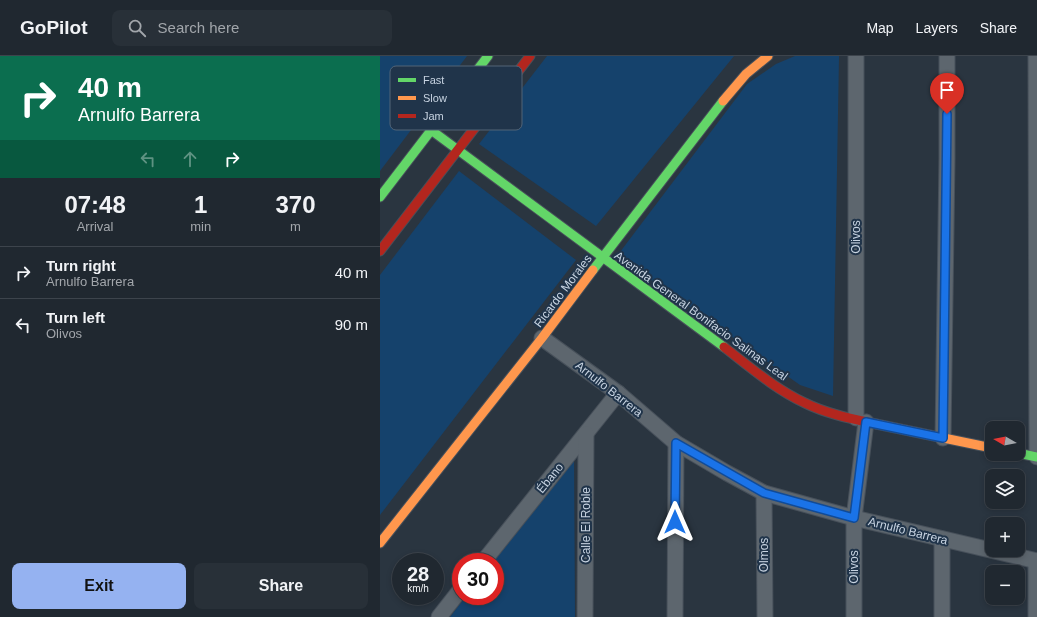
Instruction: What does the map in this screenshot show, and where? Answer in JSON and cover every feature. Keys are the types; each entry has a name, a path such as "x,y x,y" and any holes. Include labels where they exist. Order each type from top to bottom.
{"street":[{"path":"480,66 488,56"},
{"path":"522,66 530,56"},
{"name":"Ricardo Morales","path":"380,544 542,338 728,94 746,74 768,56"},
{"name":"Olivos","path":"854,617 854,518 861,420 856,56"},
{"path":"943,438 947,56"},
{"path":"1025,454 1037,457 1036,56"},
{"path":"380,197 431,130"},
{"name":"Avenida General Bonifacio Salinas Leal","path":"431,130 780,390 802,402 820,409 861,420 985,447"},
{"path":"380,251 473,130"},
{"name":"Arnulfo Barrera","path":"542,338 618,393 676,443 764,493 854,518 1036,561"},
{"name":"Ébano","path":"490,553 618,393"},
{"name":"Calle El Roble","path":"585,617 586,434"},
{"path":"675,617 676,443"},
{"name":"Olmos","path":"764,493 765,617"},
{"path":"942,539 942,617"},
{"path":"1036,561 1036,617"},
{"path":"439,617 452,600"}],"shaded area":[{"path":"380,56 467,56 459,66 390,66 390,130 411,130 380,171"},
{"path":"547,56 734,56 596,226 479,144 490,130 522,130 522,88"},
{"path":"795,56 839,56 833,396 800,385 617,256 747,84 776,64"},
{"path":"459,171 576,260 380,515 380,275"},
{"path":"574,455 575,617 450,617 459,605 504,605 504,553 499,553"}],"traffic: fast":[{"path":"480,66 488,56"},
{"path":"593,270 723,101"},
{"path":"431,130 724,347"},
{"path":"380,197 431,130"},
{"path":"1025,454 1037,457"}],"traffic: slow":[{"path":"723,101 746,74 768,56"},
{"path":"380,543 542,338 593,270"},
{"path":"876,424 985,447"}],"traffic: jam":[{"path":"522,66 530,56"},
{"path":"380,251 473,130"},
{"path":"724,347 783,391 805,403 831,413 876,424"}],"route":[{"path":"675,522 676,443 764,493 854,518 866,422 943,438 947,114"}]}
